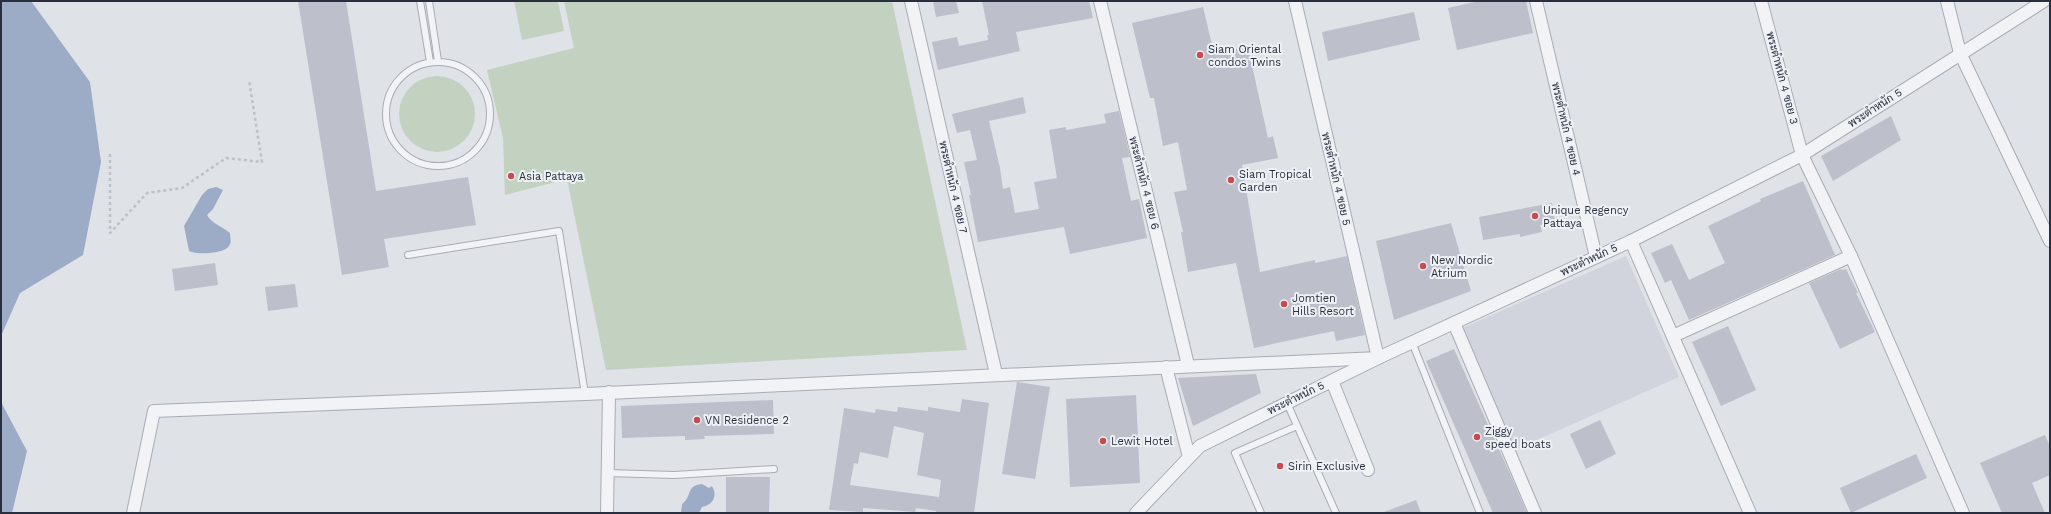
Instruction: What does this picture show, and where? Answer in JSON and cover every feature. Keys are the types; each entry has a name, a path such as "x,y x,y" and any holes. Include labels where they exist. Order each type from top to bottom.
{"street":[{"name":"พระตำหนัก 4 ซอย 7","path":"911,1 996,374"},
{"name":"พระตำหนัก 4 ซอย 6","path":"1100,1 1188,365"},
{"name":"พระตำหนัก 4 ซอย 5","path":"1295,1 1378,358"},
{"name":"พระตำหนัก 4 ซอย 4","path":"1536,1 1596,257"},
{"name":"พระตำหนัก 4 ซอย 3","path":"1761,1 1802,155 1851,256 1963,513"},
{"path":"1947,1 1960,53 2049,237"},
{"name":"พระตำหนัก 5","path":"1136,513 1200,446 1378,358 1631,241 1802,155 1960,53 2044,1"},
{"path":"1631,241 1750,513"},
{"path":"1673,336 1851,256"},
{"path":"1454,323 1535,513"},
{"path":"133,513 154,411 585,394 1188,365 1378,358"},
{"path":"1166,366 1189,457"},
{"path":"1332,381 1368,470"},
{"path":"607,513 609,392"}],"lane":[{"path":"420,1 430,62"},
{"path":"429,1 438,61"},
{"path":"438,61 463,68 480,81 488,97 491,115 484,140 469,156 445,166 427,165 415,161 400,150 390,134 386,116 387,100 395,84 409,70 430,62 438,61"},
{"path":"408,255 559,231 585,394"},
{"path":"1412,342 1480,513"},
{"path":"1287,403 1336,513"},
{"path":"1261,513 1235,453 1297,426"},
{"path":"607,473 674,476 774,469"}],"path":[{"path":"110,154 110,233 146,192 182,188 226,158 262,162 249,80"}],"shaded area":[{"path":"1626,256 1679,377 1514,450 1460,329"}],"green space":[{"path":"514,1 558,1 564,31 522,40"},
{"path":"564,1 892,1 967,350 606,370 567,179 505,195 503,138 487,70 574,48"},
{"path":"437,76 451,79 464,87 472,100 475,114 472,128 464,141 451,149 437,152 423,149 410,141 402,128 399,114 402,100 410,87 423,79"}],"water":[{"path":"1,1 31,1 90,82 101,162 83,255 20,293 1,336"},
{"path":"216,187 223,190 213,209 207,215 214,223 230,233 230,245 222,251 216,252 204,253 189,251 184,226 202,195 208,189"},
{"path":"1,402 27,451 12,513 1,513"},
{"path":"702,484 709,488 712,486 715,493 712,502 702,507 699,513 681,513 682,504 687,498 691,489"}],"building":[{"path":"298,1 346,1 376,191 468,177 476,225 384,239 389,267 342,275"},
{"path":"933,1 956,1 959,13 936,17"},
{"path":"982,1 1089,1 1093,18 1016,32 1020,51 938,70 932,42 957,37 959,46 988,40 987,35 989,35"},
{"path":"1479,1 1526,1 1533,33 1457,50 1448,8"},
{"path":"1203,7 1214,53 1248,47 1268,138 1273,136 1278,158 1242,165 1260,272 1315,260 1315,263 1347,256 1365,335 1336,341 1334,331 1254,348 1236,263 1188,272 1181,232 1183,232 1174,192 1187,190 1178,142 1163,146 1154,98 1150,98 1132,23"},
{"path":"1414,12 1420,40 1328,61 1322,32"},
{"path":"1023,97 1026,113 989,121 1000,168 1003,189 1010,187 1015,213 1039,209 1034,182 1057,178 1049,130 1066,127 1066,130 1106,123 1104,114 1119,111 1130,157 1122,158 1131,201 1139,199 1147,238 1070,254 1064,227 978,242 969,195 971,195 964,162 977,160 970,130 957,133 952,114"},
{"path":"1891,116 1901,140 1833,181 1821,156"},
{"path":"1803,181 1835,255 1689,320 1671,280 1665,283 1651,253 1672,244 1689,280 1725,263 1708,226 1761,201 1760,199"},
{"path":"1552,203 1555,222 1540,225 1542,232 1520,237 1520,234 1483,240 1479,217"},
{"name":"New Nordic Atrium","path":"1451,223 1471,291 1394,320 1376,241"},
{"path":"215,263 218,285 175,291 172,269"},
{"path":"1841,269 1846,269 1875,332 1840,349 1809,283"},
{"path":"295,284 298,307 268,311 265,287"},
{"path":"1728,326 1756,390 1721,406 1692,342"},
{"name":"Ziggy speed boats","path":"1454,349 1527,513 1493,513 1426,361"},
{"path":"1256,374 1261,393 1193,426 1178,378"},
{"path":"1017,382 1050,387 1035,479 1002,474"},
{"name":"Lewit Hotel","path":"1136,395 1140,483 1070,487 1066,399"},
{"path":"962,399 989,403 974,513 936,513 936,511 916,508 915,512 863,508 863,512 829,510 844,408 875,413 876,409 897,412 898,407 928,411 928,407 960,412","holes":["894,426 924,433 917,475 941,480 939,497 850,485 854,463 858,464 860,452 888,458"]},
{"name":"VN Residence 2","path":"773,400 774,434 704,436 705,439 685,440 685,436 622,438 621,406"},
{"path":"1600,420 1616,454 1586,469 1570,434"},
{"path":"2045,435 2050,446 2050,475 2032,483 2045,513 2002,513 1980,463"},
{"path":"1916,454 1927,478 1851,513 1840,488"},
{"path":"726,477 770,477 769,513 726,513"},
{"path":"1416,500 1421,513 1384,513 1384,512"}],"place":[{"name":"Siam Oriental condos Twins","path":"1200,55"},
{"name":"Asia Pattaya","path":"511,176"},
{"name":"Siam Tropical Garden","path":"1231,180"},
{"name":"Unique Regency Pattaya","path":"1535,216"},
{"name":"New Nordic Atrium","path":"1423,266"},
{"name":"Jomtien Hills Resort","path":"1284,304"},
{"name":"VN Residence 2","path":"697,420"},
{"name":"Ziggy speed boats","path":"1477,437"},
{"name":"Lewit Hotel","path":"1103,441"},
{"name":"Sirin Exclusive","path":"1280,466"}]}
